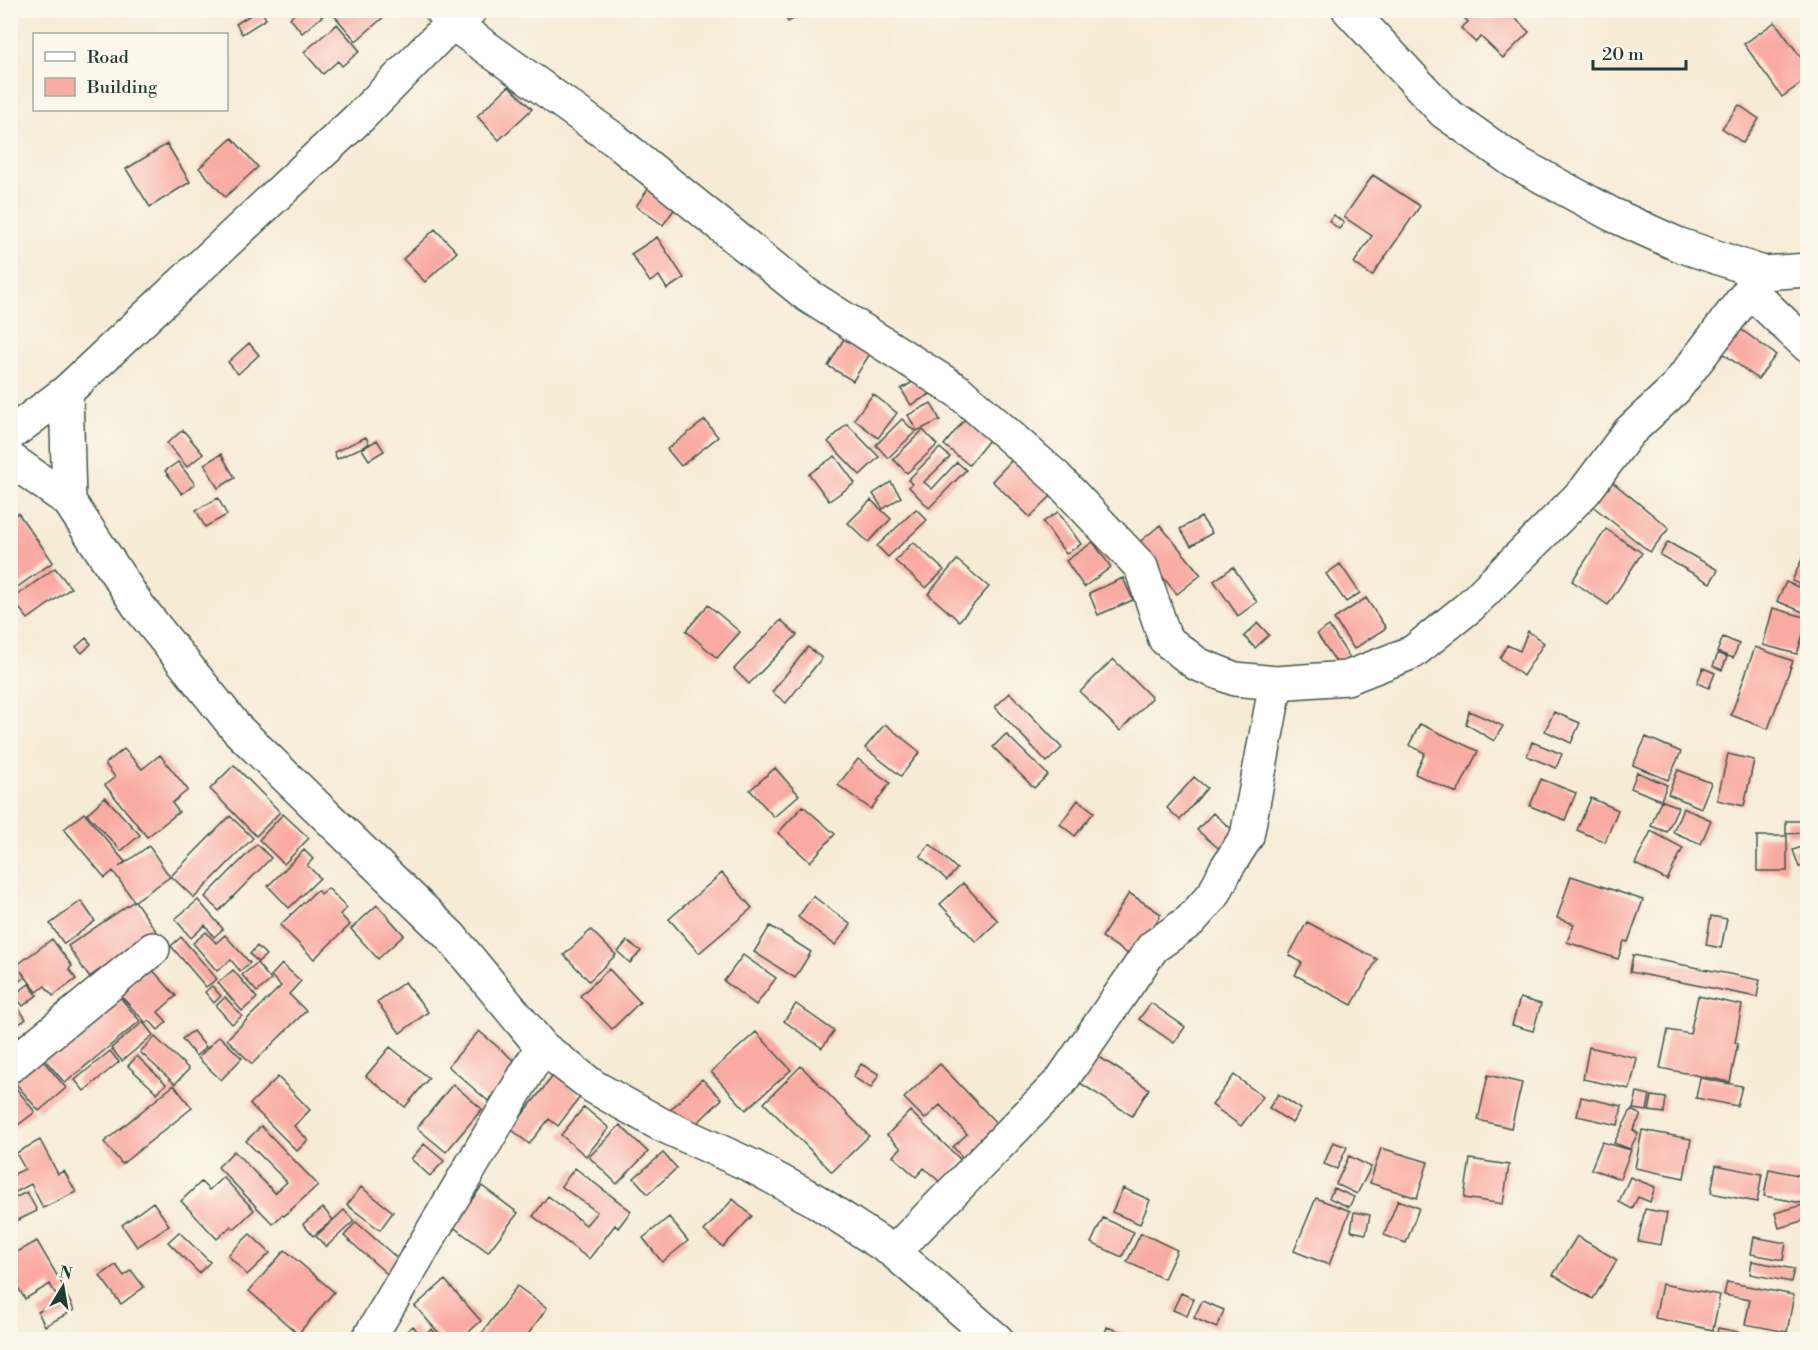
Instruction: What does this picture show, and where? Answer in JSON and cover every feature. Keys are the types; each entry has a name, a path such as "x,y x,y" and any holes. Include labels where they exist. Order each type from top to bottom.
{"street":[{"path":"1349,10 1444,112 1515,162 1611,214 1756,282 1808,346"},
{"path":"10,434 66,392 362,115 454,15 615,140 807,295 958,392 1056,477 1141,567 1165,639 1197,664 1235,679 1276,683 1347,678 1413,652 1469,607 1585,491 1629,432 1675,389 1756,282 1808,270"},
{"path":"66,392 69,501"},
{"path":"10,459 69,501 139,607 237,729 451,937 542,1047 594,1087 660,1124 752,1166 813,1198 894,1252 997,1340"},
{"path":"894,1252 1061,1082 1153,947 1190,921 1214,894 1226,869 1247,836 1276,683"},
{"path":"10,1066 153,949"},
{"path":"368,1340 542,1047"}],"building":[{"path":"261,10 266,19 242,34 236,24"},
{"path":"299,10 330,10 302,33 290,18"},
{"path":"337,10 383,10 386,15 356,41 333,14"},
{"path":"782,10 810,10 788,22"},
{"path":"1457,10 1507,10 1529,32 1503,58 1481,37 1475,42 1461,28 1468,22"},
{"path":"1775,22 1808,67 1808,78 1782,97 1744,44"},
{"path":"337,24 360,51 342,66 338,61 323,74 304,52"},
{"path":"509,86 532,109 499,140 477,116"},
{"path":"1739,105 1759,119 1743,143 1722,128"},
{"path":"232,138 258,167 225,197 199,168"},
{"path":"167,144 190,182 150,207 126,169"},
{"path":"1373,175 1420,206 1372,276 1354,263 1372,236 1344,217"},
{"path":"656,178 683,197 663,225 636,206"},
{"path":"1334,215 1344,223 1339,229 1329,221"},
{"path":"435,229 457,252 425,282 403,259"},
{"path":"657,237 684,278 667,289 659,276 650,282 631,254"},
{"path":"1735,325 1776,355 1758,379 1717,349"},
{"path":"845,337 871,352 853,381 828,366"},
{"path":"249,343 259,355 238,374 228,362"},
{"path":"924,375 934,392 911,405 901,389"},
{"path":"873,394 897,413 878,438 854,419"},
{"path":"931,403 940,420 917,431 908,415"},
{"path":"968,415 993,435 969,465 944,445"},
{"path":"902,419 915,432 888,458 876,445"},
{"path":"705,420 718,437 681,466 667,449"},
{"path":"847,424 879,457 860,475 828,442"},
{"path":"183,430 203,454 187,467 167,443"},
{"path":"923,430 937,445 907,473 893,459"},
{"path":"366,437 369,444 337,459 334,452"},
{"path":"377,440 384,451 369,460 362,449"},
{"path":"940,448 950,457 924,482 932,489 957,462 966,470 929,508 909,487 912,484 908,480"},
{"path":"221,454 235,478 218,488 204,464"},
{"path":"835,456 855,483 829,501 809,474"},
{"path":"1014,458 1053,494 1030,517 992,481"},
{"path":"178,462 195,484 182,494 165,471"},
{"path":"1610,480 1669,528 1650,552 1590,504"},
{"path":"891,482 901,497 883,509 873,494"},
{"path":"218,498 227,515 205,527 196,510"},
{"path":"871,500 891,519 868,542 848,523"},
{"path":"916,509 927,520 888,557 877,546"},
{"path":"1058,512 1081,544 1066,554 1043,522"},
{"path":"18,513 53,562 10,592 10,519"},
{"path":"1201,517 1212,533 1191,546 1180,529"},
{"path":"1160,525 1201,575 1177,594 1136,545"},
{"path":"1606,529 1642,553 1608,605 1572,581"},
{"path":"913,542 944,570 926,588 895,561"},
{"path":"1093,542 1111,567 1084,587 1066,561"},
{"path":"1668,542 1718,570 1710,583 1660,555"},
{"path":"1808,546 1808,588 1792,581"},
{"path":"957,560 989,587 959,621 928,594"},
{"path":"1340,564 1360,593 1346,602 1326,574"},
{"path":"1233,567 1257,602 1238,616 1214,581"},
{"path":"55,568 71,588 28,619 12,599"},
{"path":"1123,578 1133,600 1098,615 1089,593"},
{"path":"1786,582 1808,591 1808,614 1777,601"},
{"path":"1366,598 1386,628 1354,649 1334,619"},
{"path":"708,605 740,632 717,658 686,631"},
{"path":"1773,608 1808,618 1797,654 1763,645"},
{"path":"781,620 797,635 749,684 734,669"},
{"path":"1258,623 1269,635 1255,648 1244,636"},
{"path":"1329,626 1352,661 1340,668 1317,634"},
{"path":"1528,631 1544,643 1523,676 1500,658 1507,645 1520,651"},
{"path":"1723,637 1739,644 1733,658 1717,652"},
{"path":"86,638 91,644 82,653 76,647"},
{"path":"808,647 822,658 786,703 772,692"},
{"path":"1755,647 1793,661 1768,729 1731,715"},
{"path":"1718,653 1727,657 1722,670 1713,666"},
{"path":"1113,659 1152,698 1120,731 1080,692"},
{"path":"1703,668 1715,673 1709,688 1697,683"},
{"path":"1010,693 1062,748 1047,762 995,707"},
{"path":"1469,711 1503,726 1494,741 1466,724"},
{"path":"1554,712 1580,723 1571,743 1545,731"},
{"path":"885,724 920,752 901,776 865,748"},
{"path":"1420,724 1478,751 1457,793 1415,774 1425,753 1409,745"},
{"path":"1006,734 1048,775 1034,788 993,747"},
{"path":"1646,737 1681,752 1668,780 1633,765"},
{"path":"1532,742 1562,754 1556,768 1527,756"},
{"path":"124,749 142,769 160,755 188,790 172,803 179,812 147,837 105,785 115,777 105,764"},
{"path":"1728,754 1754,760 1744,806 1717,800"},
{"path":"858,759 890,783 871,809 838,785"},
{"path":"234,765 280,812 256,836 210,789"},
{"path":"775,768 799,795 774,817 750,790"},
{"path":"1678,770 1711,783 1701,808 1668,794"},
{"path":"1637,772 1667,785 1661,800 1631,788"},
{"path":"1194,777 1207,788 1180,820 1167,808"},
{"path":"1541,779 1576,793 1565,820 1530,806"},
{"path":"105,797 140,835 121,851 87,814"},
{"path":"1591,798 1618,810 1605,842 1577,830"},
{"path":"1078,800 1094,812 1075,836 1060,824"},
{"path":"1661,800 1678,807 1667,832 1651,826"},
{"path":"803,806 835,834 810,862 778,833"},
{"path":"1683,808 1711,820 1701,844 1673,832"},
{"path":"84,813 125,862 119,867 149,846 170,877 135,901 156,931 89,977 68,946 134,901 113,871 105,878 64,829"},
{"path":"1213,813 1238,835 1223,852 1197,830"},
{"path":"283,814 309,838 284,864 259,840"},
{"path":"230,816 253,838 194,898 171,876"},
{"path":"1786,821 1801,821 1801,833 1786,834"},
{"path":"1651,831 1683,848 1667,880 1635,864"},
{"path":"1757,836 1787,836 1787,871 1757,871"},
{"path":"257,844 271,858 219,911 205,897"},
{"path":"930,844 957,869 947,880 920,856"},
{"path":"1808,845 1808,865 1799,867 1793,850"},
{"path":"304,850 313,859 307,865 320,878 289,908 268,886"},
{"path":"722,873 752,908 699,953 669,919"},
{"path":"1571,876 1643,900 1628,942 1624,941 1618,959 1567,942 1574,924 1557,918"},
{"path":"963,883 998,921 976,942 940,904"},
{"path":"328,888 347,908 340,914 350,925 314,959 280,925 317,890 321,894"},
{"path":"1129,893 1161,914 1134,958 1102,937"},
{"path":"813,896 851,925 835,945 798,917"},
{"path":"198,900 223,929 214,937 205,925 191,938 175,919"},
{"path":"81,901 95,921 64,944 50,924"},
{"path":"377,905 404,935 378,959 351,929"},
{"path":"1711,916 1727,919 1721,948 1706,945"},
{"path":"1307,922 1377,959 1352,1005 1295,975 1302,963 1289,955"},
{"path":"770,926 811,952 795,978 754,952"},
{"path":"591,930 616,955 589,981 564,955"},
{"path":"206,932 216,943 225,935 250,963 240,971 231,960 217,971 193,943"},
{"path":"181,937 217,979 206,987 171,946"},
{"path":"52,939 72,966 69,969 76,979 53,996 45,986 37,992 21,971 25,977 17,983 10,974 10,966 15,962 17,965"},
{"path":"627,941 641,951 630,963 618,952"},
{"path":"257,946 266,955 258,962 250,954"},
{"path":"743,955 776,978 756,1005 724,981"},
{"path":"1633,955 1760,980 1757,997 1630,972"},
{"path":"257,963 271,980 257,992 242,975"},
{"path":"282,964 301,981 289,994 306,1011 252,1064 227,1039 281,986 271,976"},
{"path":"149,966 176,996 158,1012 167,1022 158,1030 149,1020 146,1023 119,994"},
{"path":"609,969 640,1002 612,1029 580,996"},
{"path":"233,970 257,998 242,1011 218,983"},
{"path":"405,982 428,1012 400,1033 377,1002"},
{"path":"29,984 37,995 23,1006 14,995"},
{"path":"212,986 221,996 214,1003 205,992"},
{"path":"113,989 140,1021 65,1083 38,1052"},
{"path":"10,996 26,1019 10,1030"},
{"path":"1698,996 1742,1005 1735,1043 1738,1043 1730,1082 1660,1068 1668,1030 1690,1034"},
{"path":"225,997 242,1016 232,1024 216,1006"},
{"path":"1520,998 1541,1004 1533,1031 1512,1025"},
{"path":"1151,1003 1185,1027 1174,1043 1139,1019"},
{"path":"796,1004 834,1031 822,1048 784,1021"},
{"path":"143,1022 153,1035 122,1061 111,1048"},
{"path":"193,1031 206,1047 196,1056 182,1039"},
{"path":"479,1031 519,1065 488,1101 448,1066"},
{"path":"756,1032 791,1070 746,1110 711,1072"},
{"path":"219,1036 242,1058 221,1080 198,1058"},
{"path":"155,1037 189,1069 175,1084 140,1052"},
{"path":"390,1047 429,1078 405,1107 366,1076"},
{"path":"1589,1047 1637,1058 1630,1089 1583,1079"},
{"path":"1087,1049 1149,1089 1132,1116 1069,1076"},
{"path":"110,1051 119,1062 84,1091 75,1080"},
{"path":"39,1056 66,1088 39,1111 12,1079"},
{"path":"137,1056 166,1084 157,1093 128,1066"},
{"path":"861,1064 879,1074 871,1088 853,1077"},
{"path":"940,1064 1000,1127 966,1161 953,1147 967,1134 940,1105 925,1119 904,1098"},
{"path":"801,1066 869,1136 832,1172 764,1103"},
{"path":"557,1071 581,1096 558,1126 549,1119 529,1144 511,1129"},
{"path":"1234,1075 1263,1097 1241,1126 1212,1105"},
{"path":"1488,1075 1522,1083 1511,1128 1478,1120"},
{"path":"278,1077 310,1110 294,1126 308,1140 297,1151 250,1104"},
{"path":"1700,1078 1742,1086 1737,1106 1696,1098"},
{"path":"702,1079 722,1099 688,1132 668,1112"},
{"path":"12,1083 35,1112 10,1131 10,1084"},
{"path":"453,1084 482,1109 446,1152 417,1128"},
{"path":"174,1085 192,1108 122,1164 104,1142"},
{"path":"1637,1092 1650,1095 1647,1111 1633,1109"},
{"path":"1278,1094 1301,1109 1292,1123 1269,1108"},
{"path":"1652,1096 1666,1098 1664,1113 1649,1111"},
{"path":"1581,1097 1622,1106 1618,1125 1577,1116"},
{"path":"584,1107 609,1128 586,1156 561,1135"},
{"path":"1631,1110 1641,1115 1633,1130 1638,1133 1630,1149 1614,1143"},
{"path":"910,1111 962,1161 941,1183 924,1168 916,1177 893,1156 901,1148 887,1135"},
{"path":"620,1125 648,1152 617,1184 589,1157"},
{"path":"261,1126 318,1185 273,1224 218,1167 234,1151 275,1193 287,1182 246,1141"},
{"path":"1642,1130 1691,1139 1684,1178 1635,1168"},
{"path":"40,1140 58,1174 64,1171 76,1192 43,1208 31,1184 14,1193 10,1186 10,1176 25,1169 16,1153"},
{"path":"1333,1142 1347,1147 1337,1169 1324,1164"},
{"path":"1602,1142 1631,1150 1620,1179 1591,1169"},
{"path":"424,1144 444,1161 430,1176 411,1159"},
{"path":"1381,1148 1428,1162 1417,1198 1370,1183"},
{"path":"663,1153 677,1168 648,1194 634,1178"},
{"path":"1349,1156 1371,1167 1357,1194 1336,1184"},
{"path":"1470,1159 1509,1165 1503,1204 1464,1198"},
{"path":"1716,1165 1762,1174 1757,1202 1711,1193"},
{"path":"575,1168 631,1211 618,1228 615,1225 589,1259 533,1216 548,1196 586,1225 597,1212 561,1186"},
{"path":"1769,1169 1808,1177 1808,1204 1764,1196"},
{"path":"223,1177 254,1210 234,1229 231,1226 217,1239 181,1201 201,1182 209,1190"},
{"path":"1630,1177 1655,1187 1650,1202 1638,1197 1632,1209 1619,1202"},
{"path":"482,1186 518,1213 488,1252 452,1226"},
{"path":"361,1187 393,1212 380,1230 347,1205"},
{"path":"1123,1188 1150,1200 1140,1224 1112,1212"},
{"path":"1334,1188 1354,1197 1349,1207 1329,1198"},
{"path":"27,1192 37,1211 10,1224 10,1200"},
{"path":"1316,1198 1350,1211 1329,1265 1294,1251"},
{"path":"733,1199 752,1216 723,1247 704,1231"},
{"path":"1398,1200 1419,1208 1406,1243 1384,1235"},
{"path":"153,1202 169,1225 137,1247 122,1225"},
{"path":"1806,1204 1808,1219 1779,1228 1775,1213"},
{"path":"323,1208 333,1220 313,1236 303,1224"},
{"path":"1645,1209 1667,1213 1661,1245 1638,1241"},
{"path":"344,1210 354,1221 326,1247 316,1236"},
{"path":"1354,1212 1370,1215 1366,1234 1351,1231"},
{"path":"669,1217 688,1241 662,1262 643,1238"},
{"path":"1103,1218 1134,1232 1122,1257 1091,1243"},
{"path":"356,1222 405,1265 393,1279 344,1236"},
{"path":"179,1232 210,1262 199,1273 168,1242"},
{"path":"1141,1233 1177,1250 1164,1279 1127,1262"},
{"path":"250,1234 270,1253 247,1275 228,1255"},
{"path":"1577,1236 1617,1260 1593,1299 1553,1275"},
{"path":"1754,1237 1786,1243 1783,1260 1751,1254"},
{"path":"37,1241 66,1291 57,1297 50,1284 25,1299 10,1274 10,1256"},
{"path":"285,1250 334,1292 298,1334 249,1291"},
{"path":"1752,1261 1794,1269 1791,1282 1750,1274"},
{"path":"116,1265 124,1276 131,1270 144,1287 121,1304 100,1276"},
{"path":"445,1280 481,1321 460,1340 445,1340 415,1306"},
{"path":"1727,1282 1794,1295 1787,1332 1745,1324 1750,1300 1724,1295"},
{"path":"1662,1284 1720,1295 1713,1330 1655,1318"},
{"path":"517,1286 547,1308 524,1340 477,1340"},
{"path":"1181,1293 1194,1299 1187,1316 1173,1310"},
{"path":"67,1296 74,1310 45,1326 38,1312"},
{"path":"1202,1301 1224,1310 1217,1328 1194,1318"},
{"path":"413,1326 422,1337 432,1329 441,1340 397,1340"},
{"path":"1107,1327 1139,1338 1139,1340 1103,1340"},
{"path":"1718,1328 1739,1332 1738,1340 1715,1340"}]}
